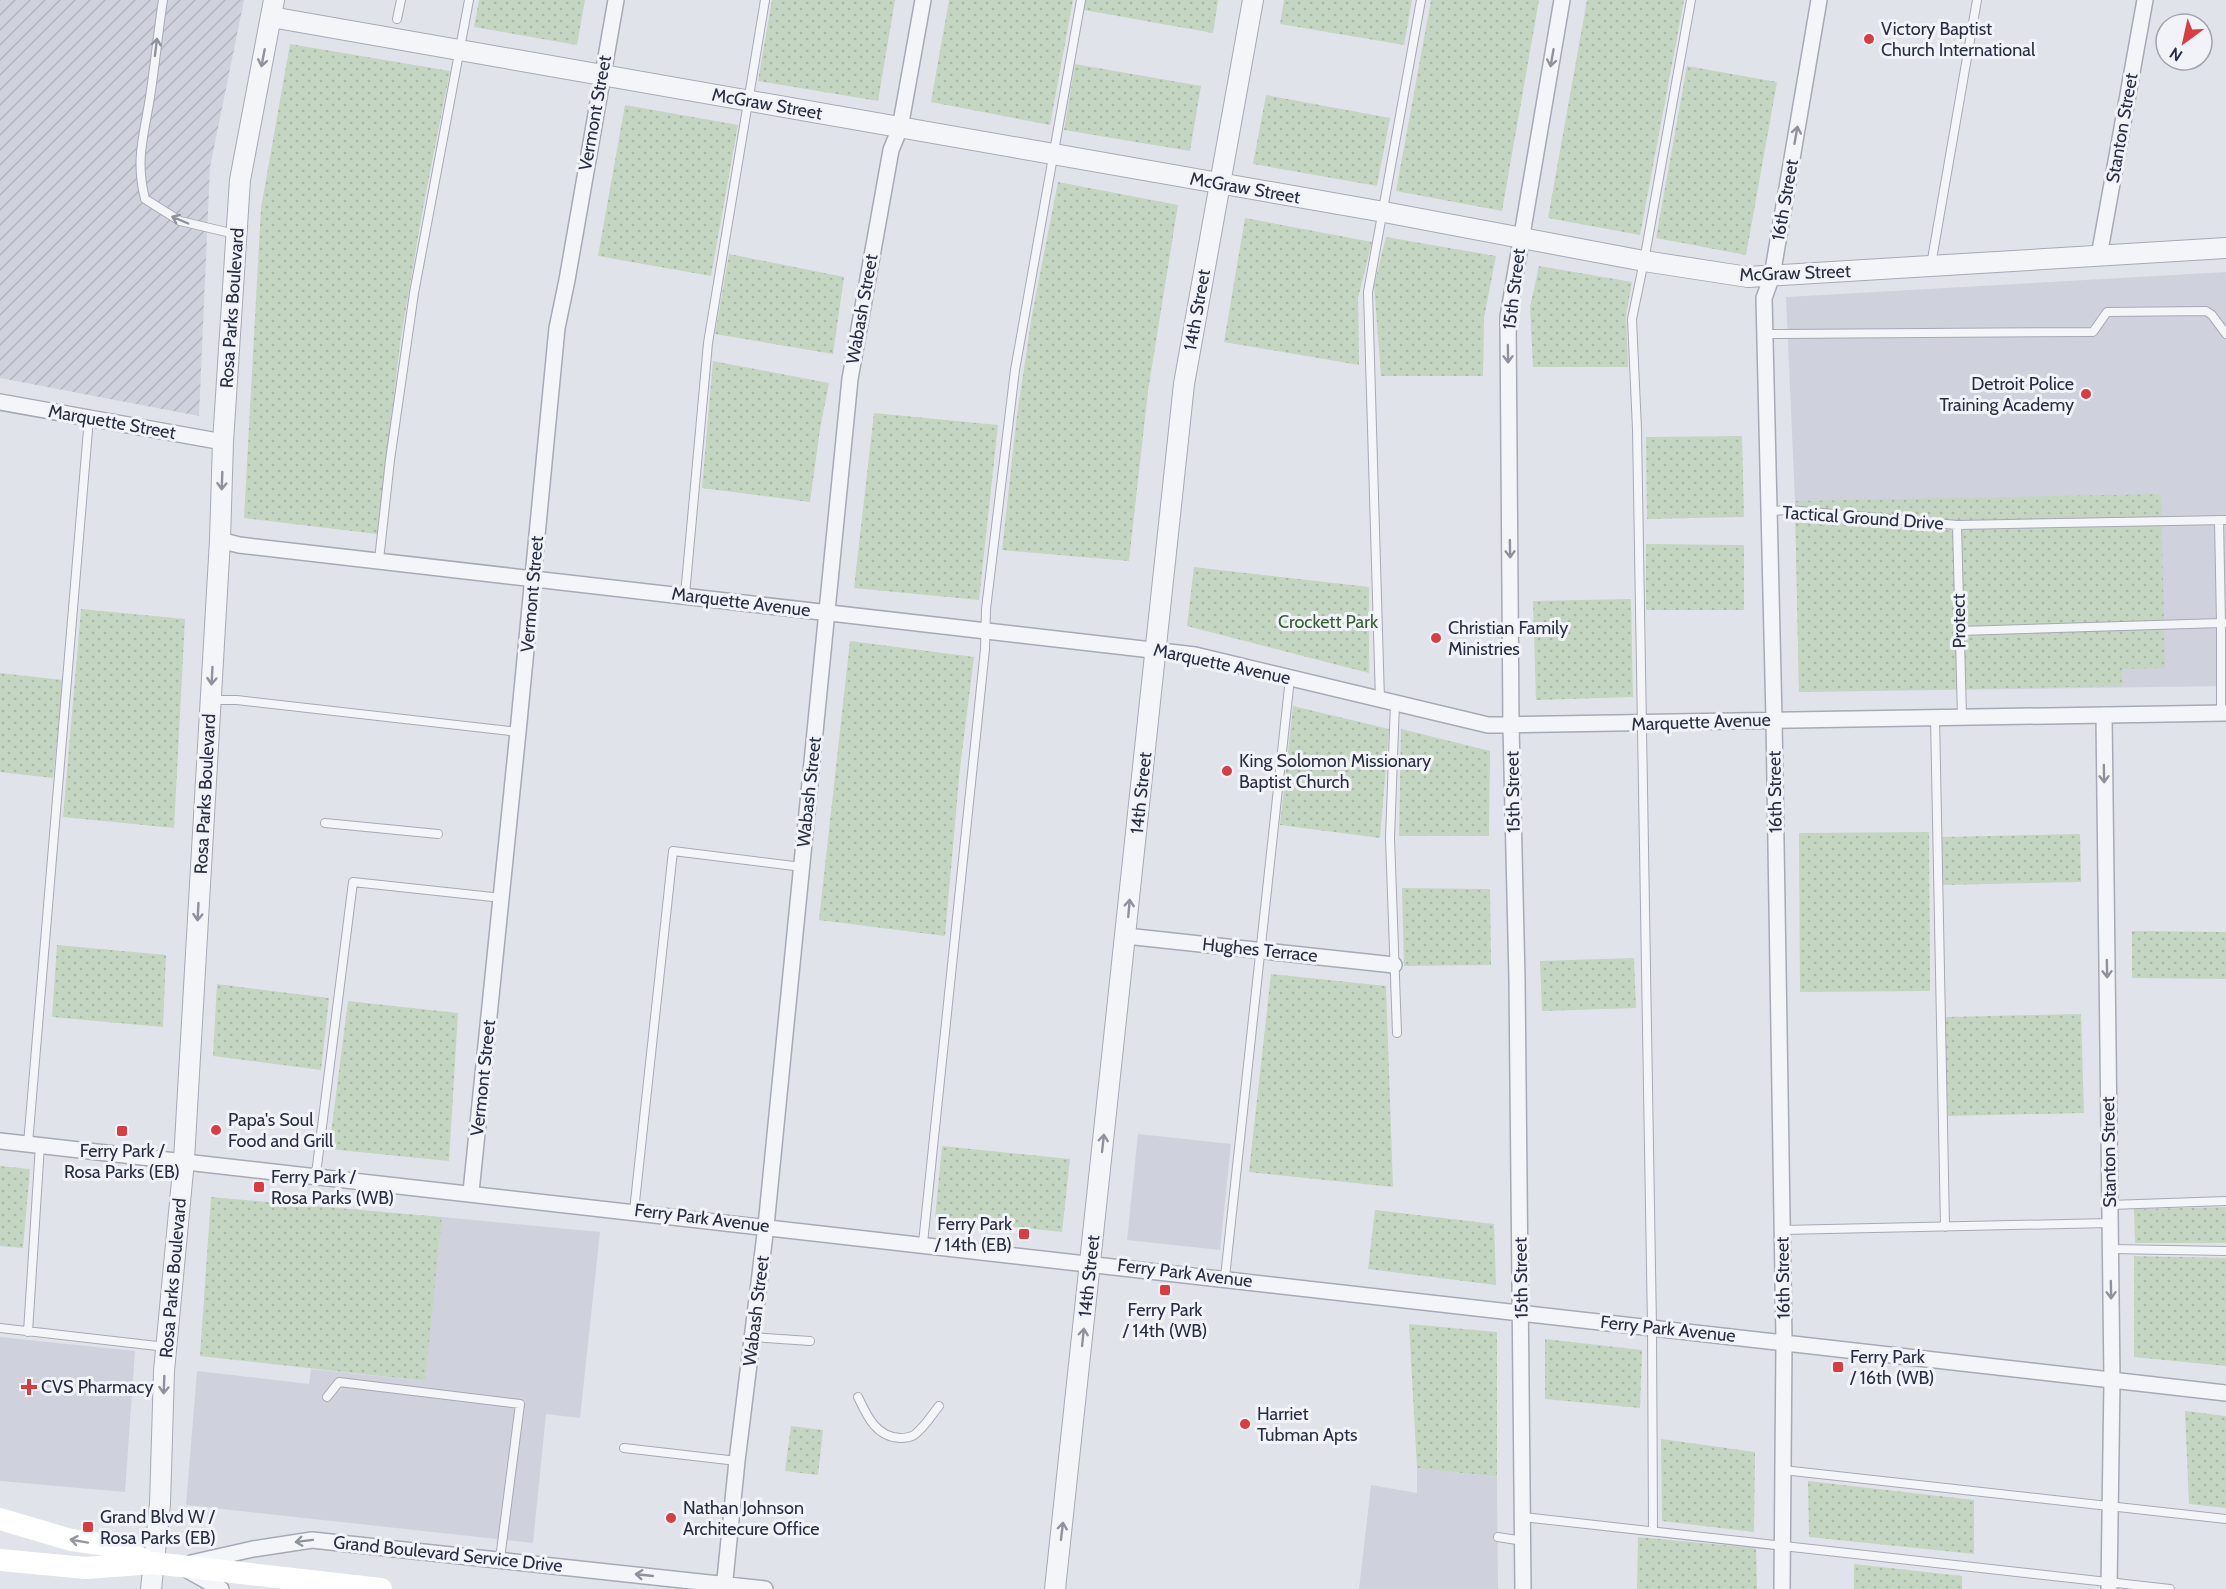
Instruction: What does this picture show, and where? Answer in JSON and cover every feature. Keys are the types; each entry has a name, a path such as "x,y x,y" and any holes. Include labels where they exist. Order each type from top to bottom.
{"main road":[{"path":"0,1519 71,1540 108,1545 154,1563"},
{"path":"0,1560 86,1568 154,1563 381,1589"}],"street":[{"name":"Vermont Street","path":"471,1192 534,578 556,328 567,280 616,0"},
{"name":"Wabash Street","path":"724,1587 766,1226 850,379 891,150 900,128 923,0"},
{"name":"14th Street","path":"1055,1589 1184,384 1253,0"},
{"name":"15th Street","path":"1523,1589 1517,979 1511,726 1508,317 1562,0"},
{"name":"16th Street","path":"1782,1589 1784,1341 1774,719 1764,298 1772,276 1819,0"},
{"name":"Stanton Street","path":"2099,256 2145,0"},
{"name":"Rosa Parks Boulevard","path":"151,1589 160,1504 164,1371 184,1160 220,540 223,442 240,180 272,8"},
{"name":"McGraw Street","path":"272,8 460,50 1384,212 1644,261 1748,277 2226,248"},
{"name":"Marquette Street","path":"0,402 223,442"},
{"name":"Marquette Avenue","path":"220,540 239,545 1195,655 1488,725 2224,713"},
{"name":"Stanton Street","path":"2104,715 2112,1380 2109,1586"},
{"name":"Hughes Terrace","path":"1126,936 1394,965"},
{"name":"Ferry Park Avenue","path":"0,1141 316,1174 2226,1393"},
{"name":"Grand Boulevard Service Drive","path":"179,1566 253,1549 312,1540 500,1559 724,1587 765,1589"},
{"path":"179,1566 221,1589"}],"lane":[{"path":"163,0 150,100 142,133 140,177 145,199 180,221 237,235"},
{"path":"397,20 401,0"},
{"path":"379,560 390,460 414,293 470,0"},
{"path":"685,595 708,343 765,0"},
{"path":"923,1243 986,630 986,609 1016,370 1081,0"},
{"path":"1380,699 1368,292 1421,0"},
{"path":"1653,1531 1652,1327 1637,429 1632,319 1691,0"},
{"path":"1931,267 1977,0"},
{"path":"1765,334 2093,332 2107,312 2206,311 2212,315 2226,334"},
{"path":"28,1332 34,1145 89,418"},
{"name":"Tactical Ground Drive","path":"1769,511 1789,510 1957,525 2222,520"},
{"path":"2222,520 2224,713"},
{"name":"Protect","path":"1957,525 1962,717"},
{"path":"1959,631 2224,623"},
{"path":"1224,1277 1290,678"},
{"path":"211,700 237,700 518,732"},
{"path":"1395,703 1390,838 1397,1033"},
{"path":"1935,717 1945,1227"},
{"path":"325,823 438,834"},
{"path":"633,1210 673,851 802,867"},
{"path":"316,1174 353,882 502,898"},
{"path":"2110,1205 2226,1201"},
{"path":"1782,1230 2110,1223"},
{"path":"2110,1249 2226,1251"},
{"path":"0,1328 167,1347"},
{"path":"752,1337 810,1341"},
{"path":"327,1397 339,1382 520,1404 500,1559"},
{"path":"858,1397 872,1425 897,1438 909,1438 916,1434 939,1406"},
{"path":"624,1448 737,1461"},
{"path":"1783,1470 2226,1519"},
{"path":"1523,1517 2109,1586 2170,1589"},
{"path":"1498,1537 1523,1541"}],"shaded area":[{"path":"0,0 244,0 210,167 199,416 0,378"},
{"name":"Detroit Police Training Academy","path":"2226,272 2226,686 1799,692 1795,501 1786,297"},
{"path":"1138,1134 1231,1144 1220,1250 1127,1240"},
{"path":"442,1217 600,1232 580,1418 546,1414 533,1543 186,1505 197,1371 309,1384 311,1369 424,1381"},
{"path":"0,1337 135,1351 125,1492 0,1481"},
{"path":"1417,1468 1497,1477 1498,1589 1359,1589 1371,1485 1417,1493"}],"green space":[{"path":"479,0 585,0 577,45 474,27"},
{"path":"772,0 895,0 878,101 758,81"},
{"path":"949,0 1073,0 1050,125 931,102"},
{"path":"1085,0 1218,0 1213,33 1084,10"},
{"path":"1284,0 1412,0 1404,45 1280,24"},
{"path":"1431,0 1539,0 1502,211 1396,191"},
{"path":"1587,0 1684,0 1640,235 1548,218"},
{"path":"290,44 450,71 401,337 377,534 244,518 261,208"},
{"path":"1075,64 1201,86 1190,151 1064,130"},
{"path":"1687,66 1777,82 1746,255 1656,238"},
{"path":"1266,95 1390,118 1377,186 1253,164"},
{"path":"625,105 738,125 711,276 598,256"},
{"path":"1058,182 1178,205 1148,391 1129,561 1002,550 1017,415 1032,315"},
{"path":"1245,218 1372,242 1358,298 1359,365 1224,342"},
{"path":"1386,237 1496,256 1484,318 1483,376 1381,376 1374,285"},
{"path":"729,254 844,277 833,354 715,334"},
{"path":"1539,266 1632,282 1626,315 1628,367 1533,367 1530,307"},
{"path":"713,361 829,383 810,502 702,488"},
{"path":"874,413 998,425 979,600 854,588"},
{"path":"1742,436 1744,517 1647,519 1646,437"},
{"path":"2161,494 2165,668 2122,669 2122,686 1799,692 1795,501"},
{"path":"1646,544 1744,545 1744,610 1646,610"},
{"name":"Crockett Park","path":"1194,567 1369,587 1369,673 1187,626"},
{"path":"1631,599 1633,697 1536,700 1533,601"},
{"path":"81,609 185,619 174,828 63,817"},
{"path":"850,641 974,657 960,768 945,936 819,920"},
{"path":"0,673 63,680 53,778 0,772"},
{"path":"1293,706 1389,729 1380,838 1280,825"},
{"path":"1401,729 1490,751 1489,836 1399,836"},
{"path":"1929,832 1930,991 1800,992 1799,833"},
{"path":"2080,834 2081,882 1943,885 1942,837"},
{"path":"1402,888 1490,889 1491,965 1404,966"},
{"path":"2132,931 2226,932 2226,979 2132,978"},
{"path":"57,945 166,955 163,1027 52,1017"},
{"path":"1634,958 1636,1008 1542,1011 1540,961"},
{"path":"1271,974 1386,986 1393,1187 1249,1172"},
{"path":"217,984 329,998 321,1070 213,1056"},
{"path":"348,1001 458,1013 449,1161 329,1149"},
{"path":"2081,1014 2084,1113 1948,1116 1945,1017"},
{"path":"942,1146 1070,1159 1062,1232 935,1218"},
{"path":"0,1166 30,1169 23,1248 0,1246"},
{"path":"211,1197 442,1217 425,1381 200,1356"},
{"path":"2226,1207 2226,1243 2135,1243 2134,1209"},
{"path":"1375,1210 1494,1224 1496,1285 1368,1269"},
{"path":"2134,1256 2226,1258 2226,1366 2134,1357"},
{"path":"1409,1324 1497,1332 1497,1477 1417,1468"},
{"path":"1545,1339 1642,1350 1640,1408 1545,1399"},
{"path":"2185,1411 2226,1416 2226,1508 2189,1504"},
{"path":"791,1426 823,1430 818,1475 785,1471"},
{"path":"1661,1439 1755,1452 1754,1532 1662,1521"},
{"path":"1808,1481 1974,1500 1974,1554 1809,1537"},
{"path":"1638,1537 1756,1548 1757,1589 1637,1589"},
{"path":"1854,1564 1962,1576 1962,1589 1854,1589"}],"place":[{"name":"Victory Baptist Church International","path":"1869,39"},
{"name":"Detroit Police Training Academy","path":"2086,394"},
{"name":"Christian Family Ministries","path":"1436,638"},
{"name":"King Solomon Missionary Baptist Church","path":"1227,771"},
{"name":"Papa's Soul Food and Grill","path":"216,1130"},
{"name":"Ferry Park / Rosa Parks (EB)","path":"122,1131"},
{"name":"Ferry Park / Rosa Parks (WB)","path":"259,1187"},
{"name":"Ferry Park / 14th (EB)","path":"1024,1234"},
{"name":"Ferry Park / 14th (WB)","path":"1165,1290"},
{"name":"Ferry Park / 16th (WB)","path":"1838,1367"},
{"name":"CVS Pharmacy","path":"29,1387"},
{"name":"Harriet Tubman Apts","path":"1245,1424"},
{"name":"Nathan Johnson Architecure Office","path":"671,1518"},
{"name":"Grand Blvd W / Rosa Parks (EB)","path":"88,1527"}]}
